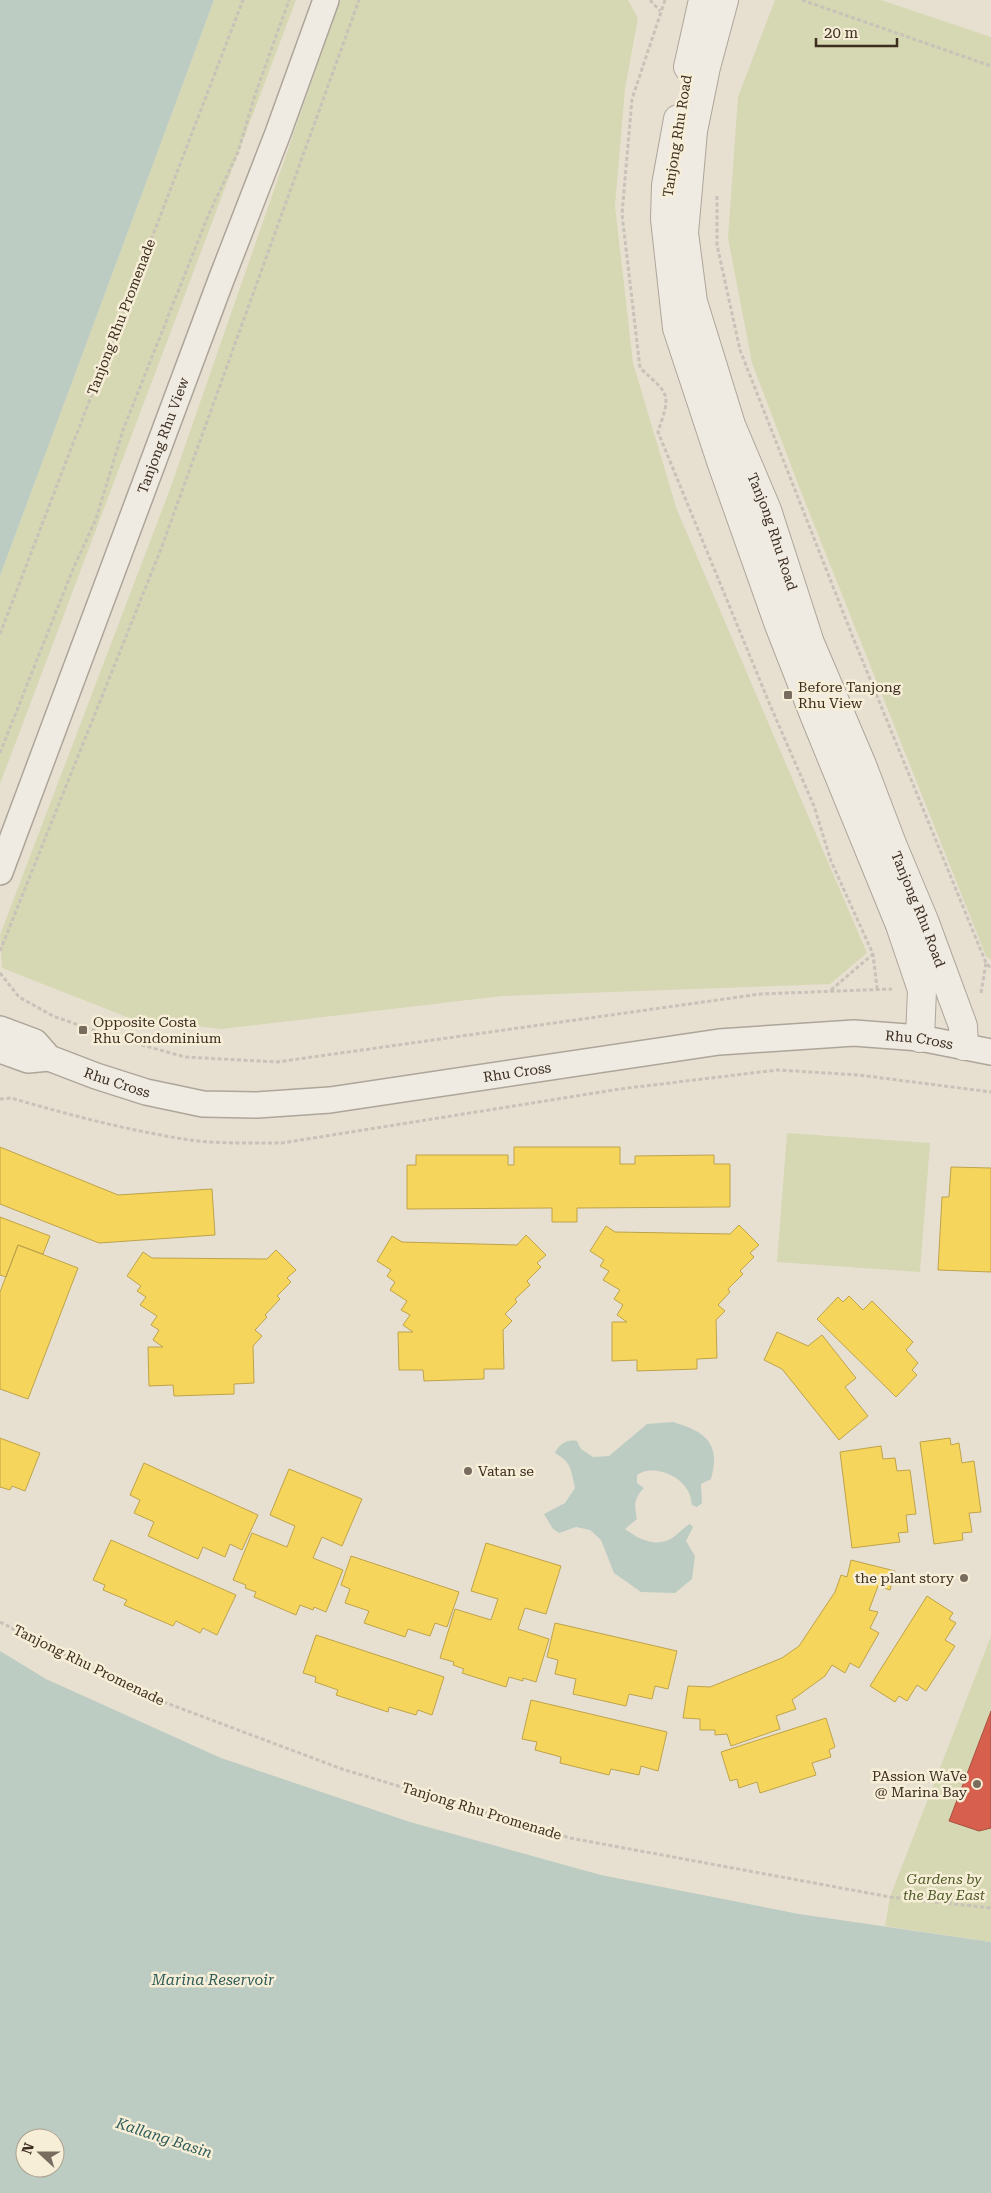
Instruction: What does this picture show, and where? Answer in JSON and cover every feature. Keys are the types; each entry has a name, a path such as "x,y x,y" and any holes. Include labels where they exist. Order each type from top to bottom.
{"street":[{"name":"Tanjong Rhu View","path":"0,872 221,280 278,133 326,0"},
{"name":"Tanjong Rhu Road","path":"703,0 689,61 666,185 665,219 677,328 722,464 779,624 897,916 922,990 920,1038"},
{"name":"Tanjong Rhu Road","path":"724,0 706,67 693,131 684,233 693,302 731,425 767,510 810,643 926,923 963,1026 964,1046"},
{"name":"Rhu Cross","path":"0,1029 35,1042 49,1058"},
{"name":"Rhu Cross","path":"0,1050 28,1060 49,1058 146,1092 203,1104 257,1105 330,1100 719,1042 854,1033 920,1038 991,1052"}],"path":[{"name":"Tanjong Rhu Promenade","path":"0,634 243,0"},
{"path":"0,753 73,569 96,519 123,430 197,242 238,152 255,94 289,0"},
{"path":"0,951 161,549 358,0"},
{"path":"650,0 660,12"},
{"path":"802,0 991,66"},
{"path":"717,187 717,245 740,350 856,644 986,963 991,968"},
{"path":"714,566 770,705 814,806 832,861 873,954 877,988"},
{"path":"830,990 873,954"},
{"path":"952,997 980,1000 986,963"},
{"path":"0,973 19,997 53,1016 113,1037 185,1057 277,1062 760,994 877,988 922,990"},
{"path":"0,1099 11,1098 132,1130 191,1140 229,1143 282,1143 620,1089 777,1070 860,1075 991,1092"},
{"name":"Tanjong Rhu Promenade","path":"0,1622 144,1695 342,1769 570,1838 890,1897 991,1908"}],"green space":[{"path":"214,0 296,0 0,784 0,576"},
{"path":"340,0 628,0 638,18 625,89 615,206 633,363 677,510 867,953 830,984 502,996 222,1029 132,1019 2,968 0,935 170,489"},
{"path":"775,0 881,0 991,37 991,960 986,956 798,484 752,363 728,238 738,97"},
{"path":"787,1133 930,1143 920,1272 777,1262"},
{"name":"Gardens by the Bay East","path":"991,1636 991,1942 885,1926 890,1897"}],"water":[{"path":"0,0 214,0 0,576"},
{"path":"673,1422 694,1430 708,1441 714,1456 714,1467 711,1479 701,1484 702,1503 697,1507 692,1505 690,1495 685,1487 673,1476 658,1471 644,1472 637,1475 637,1483 644,1488 638,1495 636,1502 637,1519 625,1529 637,1537 649,1541 662,1542 669,1540 690,1524 693,1527 686,1541 695,1556 692,1579 675,1593 641,1592 614,1573 601,1540 590,1530 576,1527 559,1533 553,1529 544,1514 565,1503 575,1488 570,1467 555,1453 564,1443 577,1441 581,1449 593,1457 609,1456 647,1424"},
{"name":"Marina Reservoir","path":"0,1651 46,1679 221,1758 410,1822 601,1875 799,1914 991,1942 991,2193 0,2193"}],"building: Homes":[{"path":"0,1147 118,1195 212,1189 215,1235 99,1243 0,1204"},
{"path":"514,1147 620,1147 620,1164 635,1164 635,1156 714,1155 714,1164 730,1164 730,1207 577,1208 577,1222 552,1222 552,1208 407,1209 407,1165 416,1165 416,1155 508,1155 508,1165 514,1165"},
{"path":"951,1167 991,1168 991,1272 938,1270 942,1197 949,1197"},
{"path":"0,1217 50,1236 43,1254 18,1245 6,1277 0,1275"},
{"path":"739,1225 759,1245 750,1253 754,1257 740,1271 743,1274 728,1289 730,1292 718,1305 725,1311 716,1320 717,1358 697,1359 697,1369 637,1371 637,1360 612,1361 612,1322 627,1322 617,1315 623,1305 614,1299 620,1290 603,1280 609,1271 600,1266 604,1260 590,1251 606,1226 615,1232 730,1234"},
{"path":"526,1235 546,1255 537,1263 541,1267 527,1281 530,1285 515,1299 517,1302 505,1314 512,1321 503,1330 504,1369 484,1369 484,1379 424,1381 423,1370 399,1370 398,1332 413,1332 403,1325 410,1315 401,1310 407,1301 390,1290 395,1282 387,1276 391,1270 377,1261 392,1236 402,1242 517,1245"},
{"path":"18,1245 78,1268 28,1399 0,1389 0,1292"},
{"path":"276,1250 296,1270 287,1278 291,1282 277,1296 280,1299 265,1315 267,1317 255,1330 262,1336 253,1346 254,1383 234,1384 234,1394 174,1396 173,1385 149,1386 148,1347 163,1347 153,1340 159,1330 151,1325 157,1316 140,1305 146,1297 137,1291 141,1286 127,1276 143,1252 152,1258 267,1259"},
{"path":"849,1296 863,1310 872,1301 913,1342 906,1350 918,1363 912,1370 917,1375 896,1397 817,1319 838,1297 843,1302"},
{"path":"777,1332 808,1346 822,1335 856,1378 845,1387 868,1416 839,1440 782,1369 764,1360"},
{"path":"0,1438 40,1453 25,1491 12,1486 10,1490 0,1487"},
{"path":"950,1438 951,1445 959,1443 962,1463 974,1461 981,1512 969,1513 972,1532 962,1533 963,1540 934,1544 920,1442"},
{"path":"881,1446 883,1459 895,1458 897,1471 910,1470 916,1514 906,1515 908,1532 898,1533 900,1542 852,1548 840,1452"},
{"path":"144,1463 258,1515 242,1550 230,1544 225,1557 203,1547 198,1559 148,1536 154,1522 134,1513 140,1500 130,1495"},
{"path":"289,1469 362,1499 342,1546 322,1537 313,1558 343,1570 326,1612 314,1607 313,1610 300,1605 296,1615 254,1597 256,1592 245,1588 246,1585 233,1580 252,1533 287,1547 295,1526 270,1515"},
{"path":"111,1540 236,1595 217,1635 203,1628 200,1633 176,1621 173,1626 124,1605 127,1600 103,1590 105,1585 93,1580"},
{"path":"486,1543 561,1566 546,1614 525,1608 518,1629 549,1639 536,1682 523,1678 523,1681 509,1677 506,1687 462,1673 464,1669 453,1665 454,1662 440,1658 455,1609 491,1620 498,1599 471,1591"},
{"path":"351,1556 459,1592 447,1627 435,1623 430,1636 408,1629 405,1637 364,1623 369,1611 345,1603 350,1589 341,1585"},
{"path":"851,1560 895,1571 890,1590 878,1586 869,1610 878,1612 870,1628 879,1633 859,1668 850,1663 845,1673 832,1665 825,1676 792,1700 796,1709 776,1716 780,1729 731,1746 727,1734 715,1735 715,1730 700,1730 700,1719 683,1718 688,1686 710,1687 782,1658 799,1646 835,1592 841,1575 847,1577"},
{"path":"927,1596 953,1613 949,1619 956,1623 945,1640 955,1646 926,1691 917,1685 907,1701 899,1696 895,1702 870,1686"},
{"path":"555,1623 677,1651 668,1689 655,1686 652,1699 629,1694 626,1706 573,1694 576,1679 555,1674 558,1660 547,1657"},
{"path":"316,1635 444,1677 432,1715 418,1710 416,1715 389,1707 388,1712 336,1695 338,1690 315,1682 316,1677 303,1673"},
{"path":"531,1700 667,1732 658,1771 641,1766 639,1775 611,1769 609,1775 560,1763 561,1757 535,1750 537,1742 522,1739"},
{"path":"826,1718 835,1747 829,1750 831,1757 812,1763 816,1775 760,1793 757,1782 739,1788 737,1779 730,1781 721,1752"}],"building: Shops":[{"name":"PAssion WaVe @ Marina Bay","path":"991,1711 991,1828 979,1831 949,1821"}],"place":[{"name":"Before Tanjong Rhu View","path":"788,695"},
{"name":"Opposite Costa Rhu Condominium","path":"83,1030"},
{"name":"Vatan se","path":"468,1471"},
{"name":"the plant story","path":"964,1578"},
{"name":"PAssion WaVe @ Marina Bay","path":"977,1784"}],"water label":[{"name":"Kallang Basin","path":"164,2138"}]}
